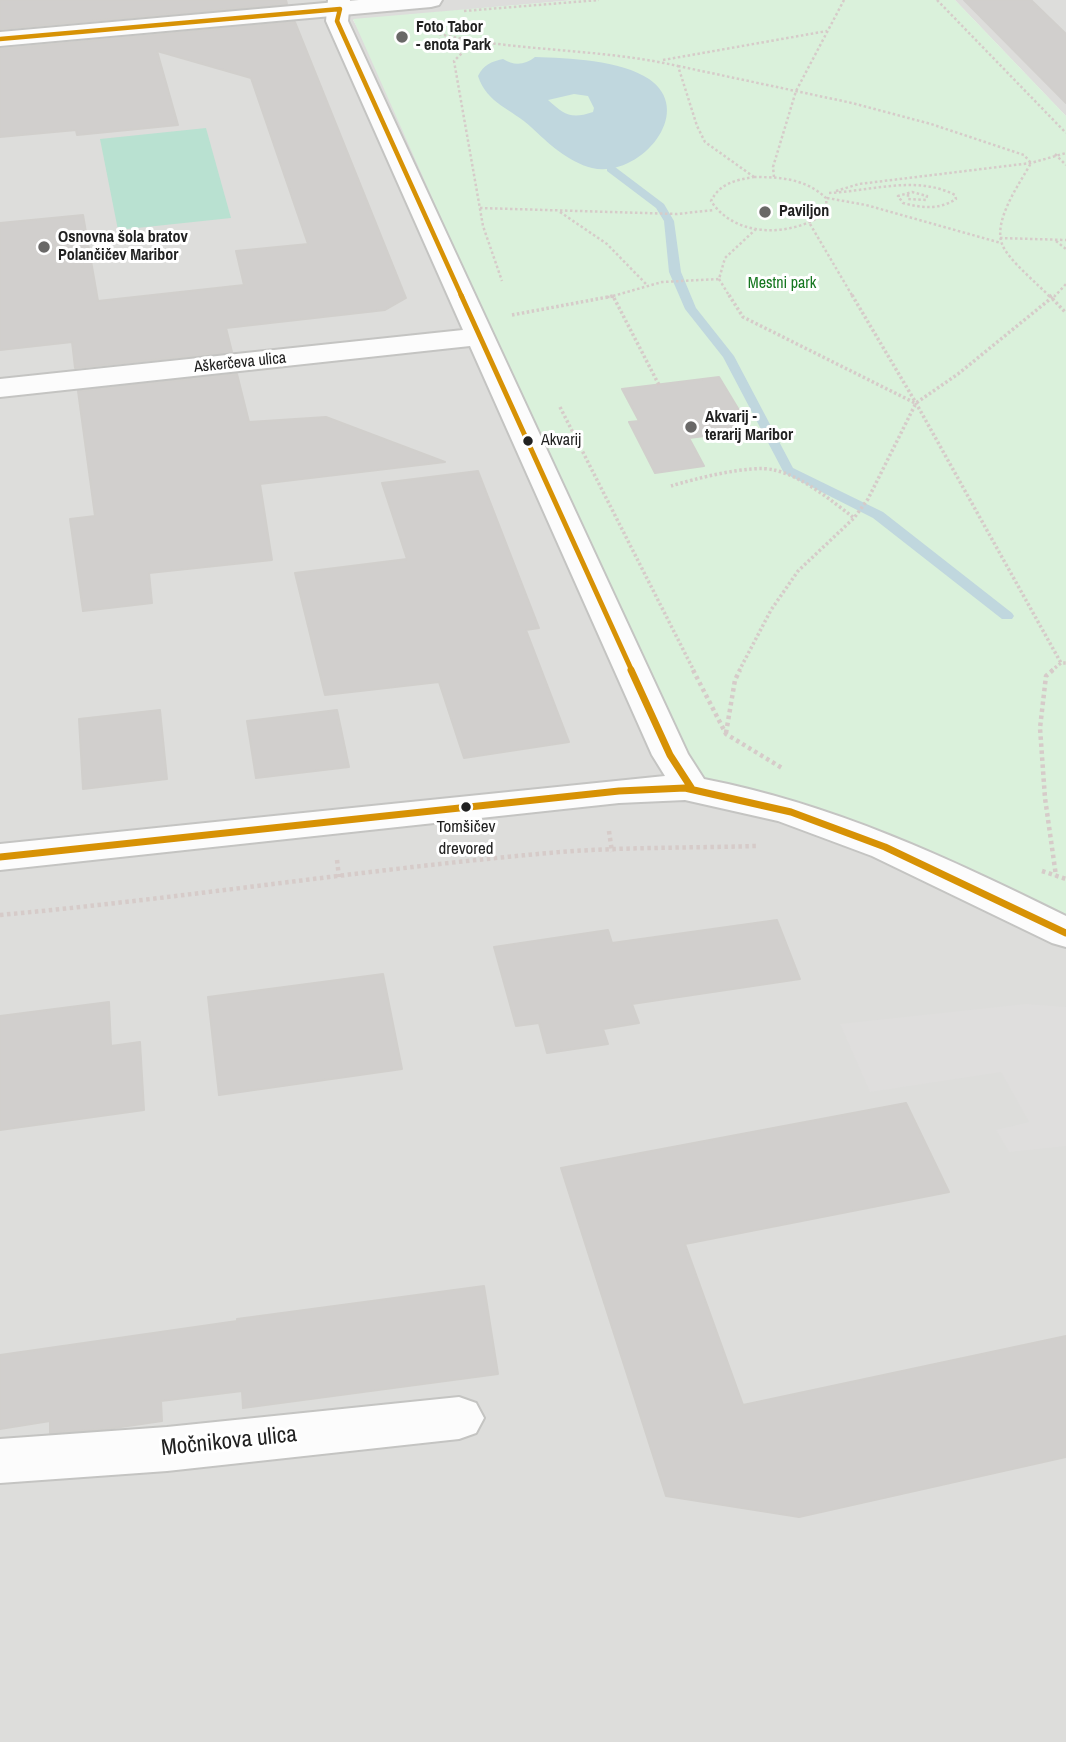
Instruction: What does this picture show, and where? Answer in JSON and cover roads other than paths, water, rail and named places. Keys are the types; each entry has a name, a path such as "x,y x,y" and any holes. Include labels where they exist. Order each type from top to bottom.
{"street":[{"path":"0,39 340,4 431,0"},
{"path":"340,4 337,21 670,755 692,789"},
{"name":"Aškerčeva ulica","path":"0,388 479,337"},
{"path":"0,857 619,791 692,789 793,812 852,834 965,882 1066,933"},
{"name":"Močnikova ulica","path":"0,1461 167,1449 458,1418"}],"water":[{"path":"535,57 594,61 624,68 649,79 662,93 667,108 664,125 656,140 643,153 610,169 592,168 567,157 494,100 478,76 485,66 495,61 503,59 519,64","holes":["574,94 588,96 594,108 593,112 579,115 563,112 548,100"]}],"waterway":[{"path":"611,169 660,206 669,221 675,272 691,309 728,356 788,470 878,515 1007,616"}],"place":[{"name":"Foto Tabor - enota Park","path":"402,37"},
{"name":"Paviljon","path":"765,212"},
{"name":"Osnovna šola bratov Polančičev Maribor","path":"44,247"},
{"name":"Akvarij - terarij Maribor","path":"691,427"},
{"name":"Akvarij","path":"528,441"},
{"name":"Tomšičev drevored","path":"466,807"}],"park label":[{"name":"Mestni park","path":"782,284"}]}
